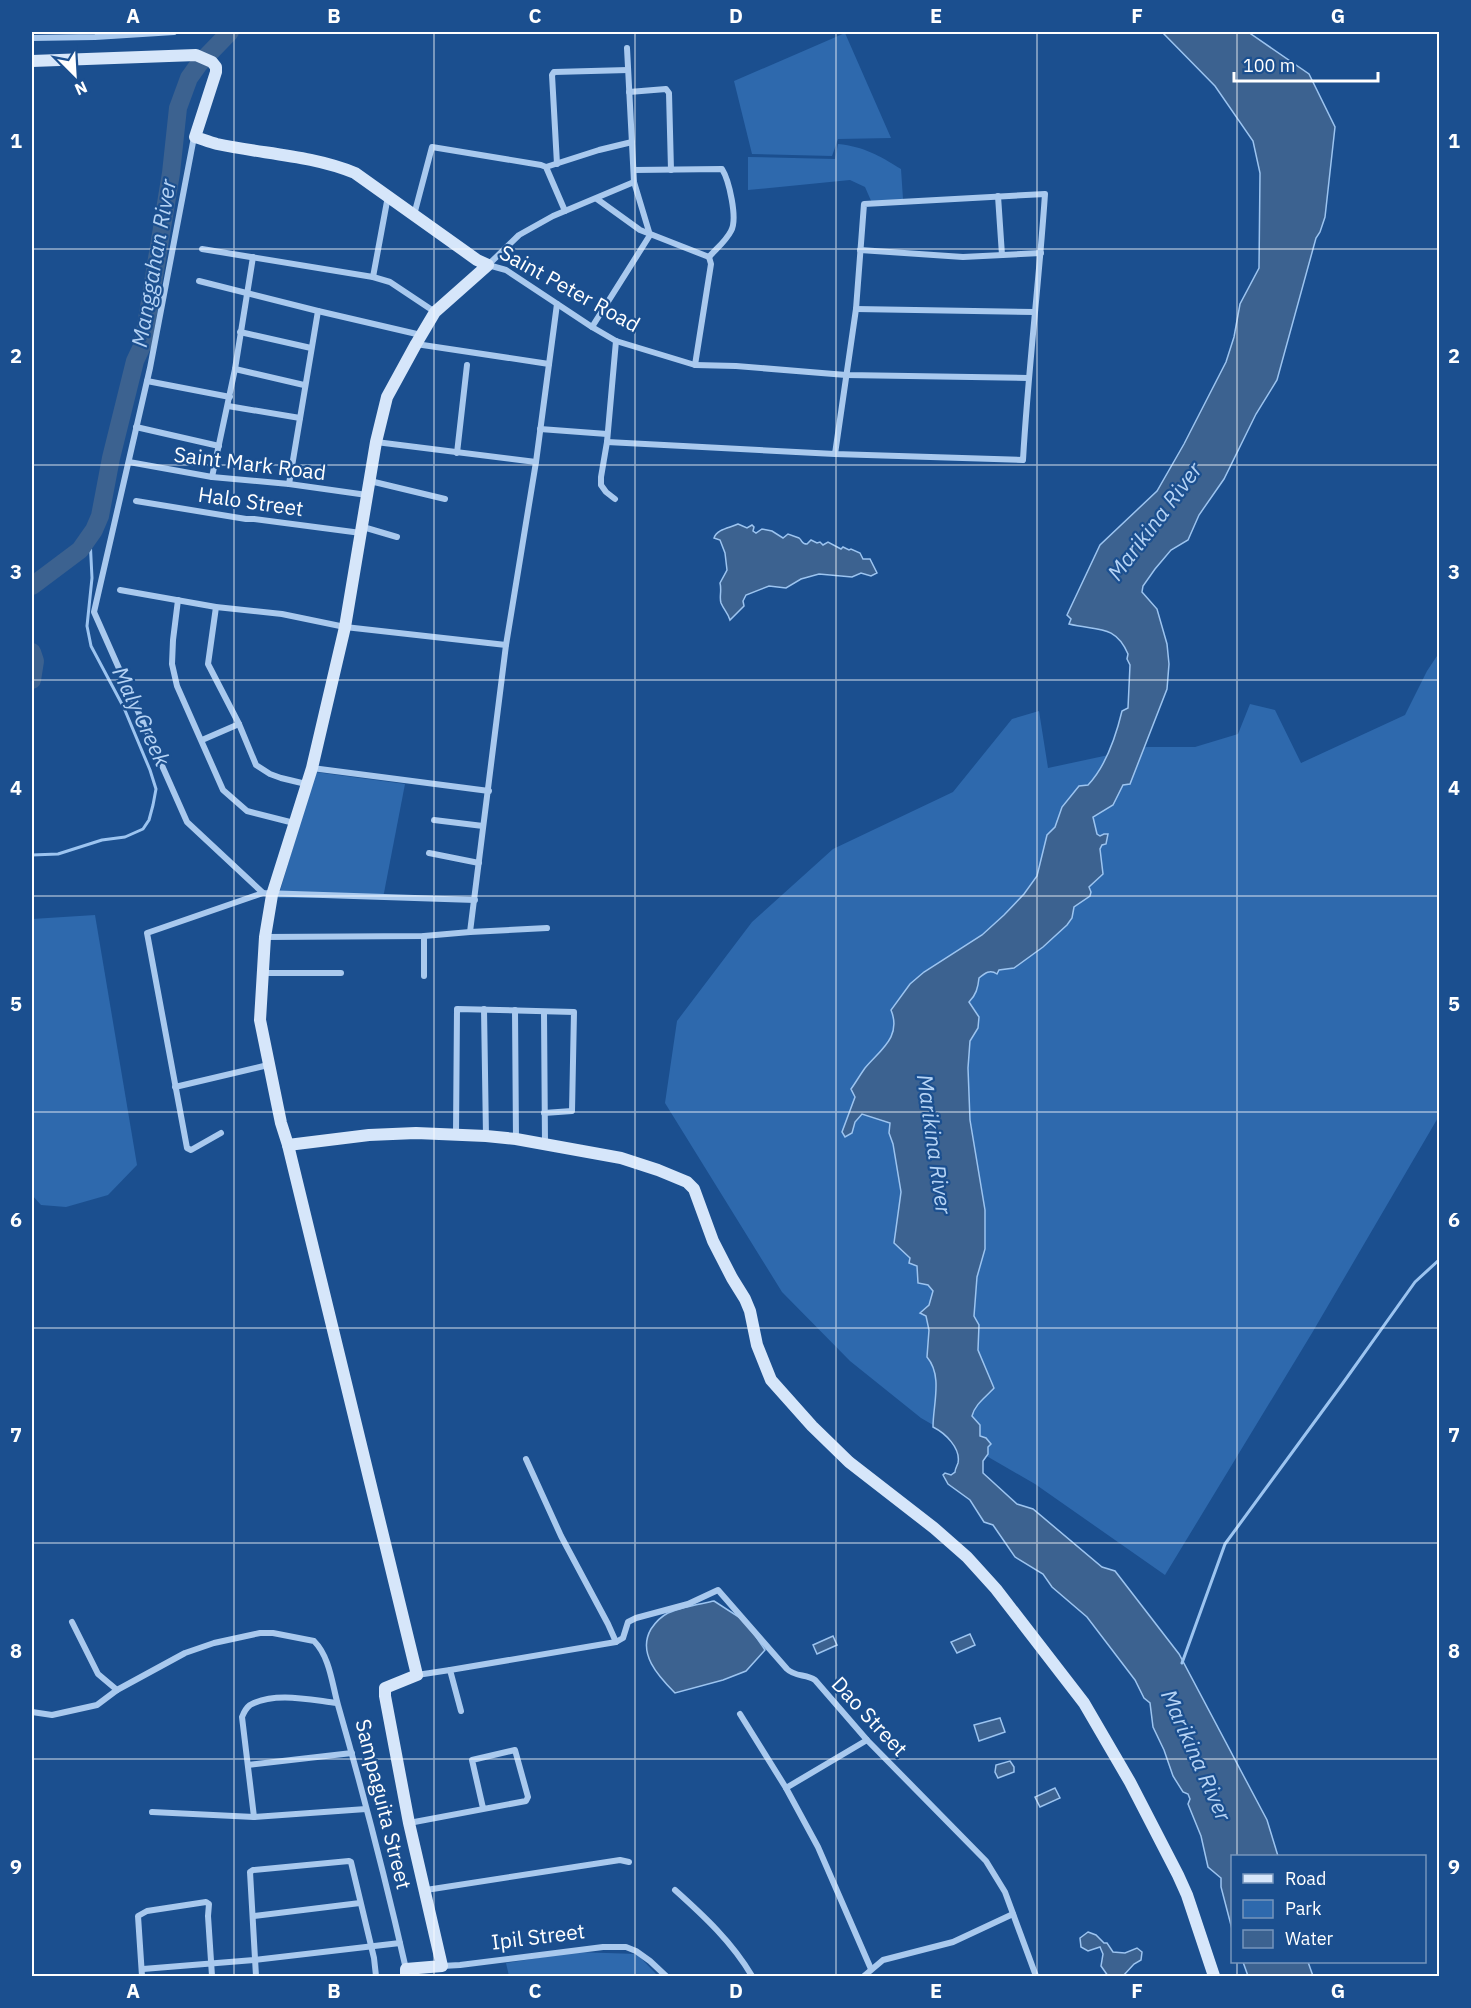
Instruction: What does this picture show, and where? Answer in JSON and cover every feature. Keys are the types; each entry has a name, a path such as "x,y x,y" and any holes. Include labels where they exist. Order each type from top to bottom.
{"street":[{"path":"32,38 54,34 174,32"},
{"path":"592,327 650,236 634,182 627,48"},
{"path":"32,61 196,55 212,62 216,67 195,137 147,381 94,612 187,822 268,894"},
{"path":"557,164 552,75 554,72 628,70"},
{"path":"629,92 666,89 669,93 671,170"},
{"name":"Saint Peter Road","path":"195,137 215,143 339,166 355,173 477,260 506,270 615,341 695,365 846,375 1028,378"},
{"path":"414,215 432,147 546,167 632,142"},
{"path":"546,167 565,211"},
{"path":"634,170 722,169 733,209 733,228 709,257"},
{"path":"417,1675 268,1065 260,1020 268,894 295,823 312,768 345,627 376,442 387,397 435,312 519,236 565,211 634,182"},
{"path":"607,442 836,454 1023,460 1045,194 864,204 856,309 836,454"},
{"path":"373,277 388,196"},
{"path":"998,196 1002,255"},
{"path":"597,199 650,236 709,257"},
{"path":"202,249 373,277 390,282 435,312"},
{"path":"860,250 963,257 1041,253"},
{"path":"212,477 230,397 253,257"},
{"path":"695,365 711,264 709,257"},
{"path":"199,281 418,339 549,364"},
{"path":"470,932 506,645 536,462 557,304"},
{"path":"856,309 1034,312"},
{"path":"289,484 318,311"},
{"path":"240,332 311,348"},
{"path":"615,341 607,442 601,477 606,492 615,499"},
{"path":"457,453 467,365"},
{"path":"235,369 304,385"},
{"path":"147,381 230,397"},
{"path":"228,406 300,418"},
{"path":"136,427 219,446"},
{"path":"540,429 607,434"},
{"path":"376,442 536,462"},
{"name":"Saint Mark Road","path":"129,462 212,477 289,484 367,495"},
{"path":"369,481 445,499"},
{"name":"Halo Street","path":"136,501 246,519 362,530 397,537"},
{"path":"120,590 216,607 282,614 345,627 506,645"},
{"path":"178,600 172,664 177,686 223,790 248,811 295,823"},
{"path":"216,607 208,664 239,724 256,765 270,774 306,784"},
{"path":"202,740 239,724"},
{"path":"312,768 489,791"},
{"path":"434,819 483,826"},
{"path":"429,853 479,862"},
{"path":"221,1132 191,1150 188,1149 174,1087 147,933 268,894 475,900"},
{"path":"265,937 424,936 547,928"},
{"path":"424,936 424,976"},
{"path":"263,973 341,973"},
{"path":"456,1135 457,1009 574,1012 572,1111 544,1113"},
{"path":"484,1009 486,1136"},
{"path":"515,1010 516,1139"},
{"path":"544,1011 544,1144"},
{"path":"174,1087 268,1065"},
{"path":"288,1145 369,1135 416,1133 486,1136 516,1139 621,1158 687,1182 694,1189 710,1233 747,1305 757,1345 771,1380 812,1426 849,1462 934,1528 967,1557 996,1589 1084,1703 1130,1782 1178,1875 1187,1895 1214,1977"},
{"path":"442,1966 409,1823 384,1691 388,1686 417,1675 616,1642 561,1536 526,1459"},
{"name":"Dao Street","path":"616,1642 622,1638 628,1622 688,1604 718,1590 787,1670 794,1675 807,1676 815,1680 867,1740 986,1861 1005,1892 1036,1977"},
{"path":"32,1712 52,1715 76,1711 97,1705 117,1690 98,1674 72,1622"},
{"name":"Sampaguita Street","path":"117,1690 185,1653 214,1643 260,1633 310,1639 317,1643 329,1671 352,1753 406,1973"},
{"path":"450,1670 461,1711"},
{"path":"254,1817 242,1717 248,1706 265,1700 291,1698 337,1703"},
{"path":"740,1714 786,1788 818,1847 871,1969"},
{"path":"786,1788 867,1740"},
{"path":"409,1823 523,1802 528,1798 518,1753 515,1750 472,1760 483,1808"},
{"path":"248,1765 352,1753"},
{"path":"152,1812 254,1817 366,1809"},
{"path":"426,1890 620,1860 629,1862"},
{"path":"256,1977 254,1916 249,1876 253,1870 350,1862 376,1977"},
{"path":"675,1890 709,1919 728,1941 752,1977"},
{"path":"212,1977 211,1964 208,1916 209,1904 206,1902 147,1911 138,1916 143,1973 211,1964 371,1947 400,1942"},
{"path":"254,1916 360,1903"},
{"path":"864,1977 871,1969 891,1956 953,1942 1013,1914"},
{"name":"Ipil Street","path":"406,1973 442,1966 603,1947 626,1947 650,1960 666,1977"}],"green space":[{"path":"845,33 891,138 838,139 832,156 752,154 734,81"},
{"path":"838,144 871,152 901,169 903,199 872,203 865,187 850,180 748,190 748,157 835,159"},
{"path":"1439,653 1439,1116 1312,1333 1165,1575 1035,1484 921,1418 850,1361 782,1292 665,1103 677,1021 752,922 833,849 953,792 1012,719 1039,711 1048,768 1146,747 1195,747 1238,734 1250,704 1275,710 1301,763 1405,715 1427,671"},
{"path":"315,772 405,784 383,898 278,898"},
{"path":"95,915 137,1165 108,1195 66,1207 41,1205 32,1195 32,919"},
{"path":"576,1952 637,1954 658,1976 509,1976 506,1963"}],"water":[{"name":"Marikina River","path":"1162,32 1248,32 1309,74 1335,127 1325,217 1316,238 1277,380 1256,414 1224,479 1199,515 1188,540 1171,550 1143,586 1142,592 1157,609 1167,644 1169,664 1167,689 1130,784 1123,785 1113,805 1093,817 1097,834 1100,836 1108,834 1106,844 1100,849 1103,874 1089,887 1090,896 1074,907 1072,918 1067,925 1043,947 1014,968 999,970 997,974 988,972 979,978 975,994 969,1002 979,1017 978,1028 970,1041 968,1068 970,1120 985,1210 985,1249 977,1277 974,1316 979,1325 978,1350 994,1388 978,1404 972,1416 980,1425 980,1436 986,1438 991,1444 983,1461 983,1473 1017,1504 1033,1509 1102,1567 1115,1571 1179,1654 1267,1820 1278,1855 1231,1855 1231,1925 1221,1887 1221,1878 1208,1867 1201,1836 1188,1804 1190,1799 1173,1776 1153,1727 1150,1703 1144,1698 1135,1680 1087,1617 1052,1587 1043,1574 1015,1557 993,1525 984,1522 970,1500 948,1484 943,1475 945,1473 951,1475 955,1472 958,1457 951,1442 933,1427 936,1381 932,1365 927,1357 929,1330 926,1316 920,1313 929,1305 933,1291 928,1285 918,1283 917,1266 909,1263 910,1258 894,1243 901,1192 889,1133 890,1123 862,1114 855,1122 852,1133 845,1137 842,1132 855,1097 851,1089 892,1035 894,1020 891,1010 910,984 924,972 982,935 1024,894 1037,876 1047,835 1055,827 1062,807 1079,786 1088,785 1100,769 1113,740 1122,711 1128,708 1130,665 1123,644 1104,630 1069,624 1071,619 1067,615 1100,545 1157,491 1184,444 1226,362 1234,337 1240,304 1259,268 1260,173 1253,141 1215,86"},
{"path":"738,524 747,528 752,525 756,533 762,529 772,531 783,538 788,534 799,538 805,544 811,540 823,545 828,542 841,549 843,547 851,549 860,553 863,559 870,559 877,573 871,576 861,573 852,577 819,574 801,579 786,588 769,586 746,595 743,601 744,606 730,620 720,598 720,583 727,570 725,553 720,540 714,538 721,531"},
{"path":"714,1601 745,1621 765,1650 746,1671 675,1693 651,1664 646,1647 647,1638 651,1629 668,1613"},
{"path":"970,1634 975,1645 957,1653 951,1642"},
{"path":"833,1636 837,1645 817,1654 813,1645"},
{"path":"1000,1718 1005,1732 979,1741 974,1725"},
{"path":"1010,1761 1014,1772 998,1778 995,1772 996,1765"},
{"path":"1055,1788 1060,1798 1040,1807 1035,1797"},
{"path":"1088,1932 1107,1943 1113,1952 1125,1953 1137,1948 1142,1952 1141,1960 1123,1976 1108,1976 1101,1966 1103,1954 1100,1947 1088,1951 1081,1947 1080,1938"},
{"path":"1243,1963 1308,1963 1313,1976 1248,1976"}],"waterway":[{"name":"Manggahan River","path":"32,586 80,550 94,530 100,516 111,458 135,361 143,344 171,173 178,108 189,78 199,64 230,32"},
{"name":"Maly Creek","path":"32,855 58,854 102,840 125,837 143,829 149,820 156,789 124,708 91,646 87,626 92,578 90,538"},
{"name":"Manggahan River","path":"32,652 35,661 32,680"},
{"path":"1182,1663 1225,1544 1415,1282 1440,1259"}]}
